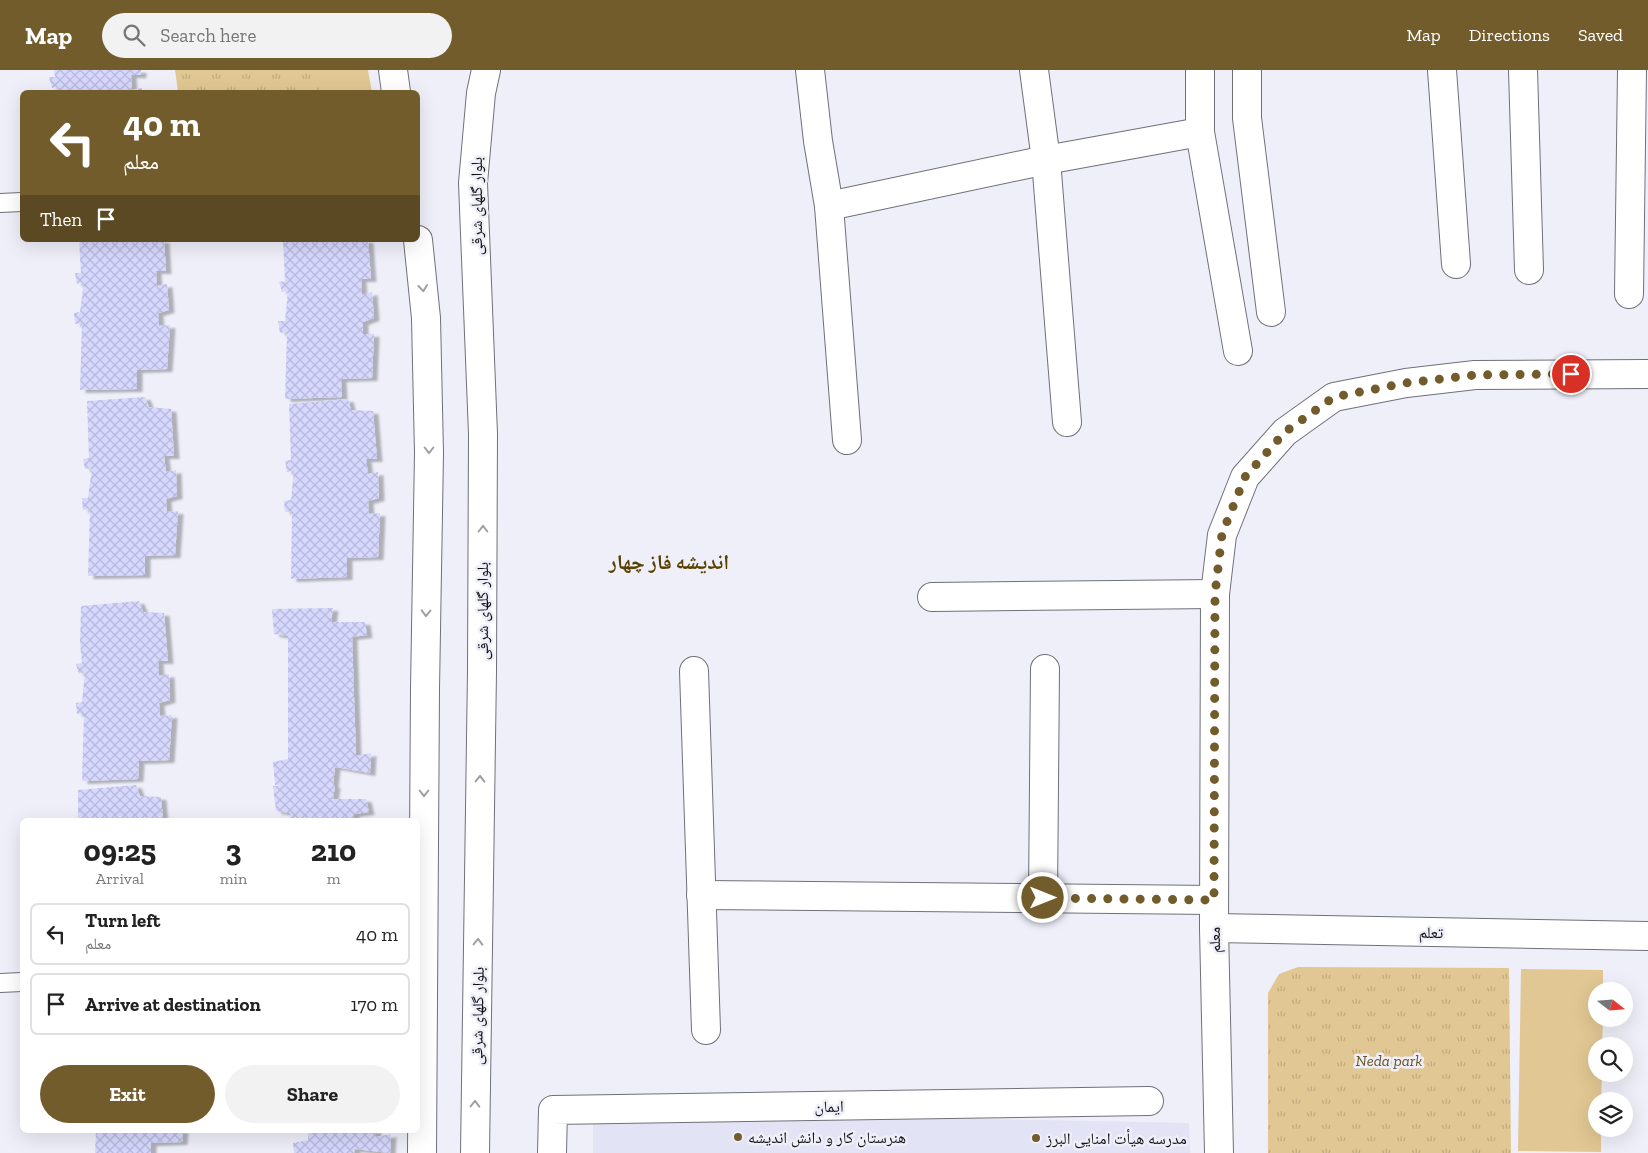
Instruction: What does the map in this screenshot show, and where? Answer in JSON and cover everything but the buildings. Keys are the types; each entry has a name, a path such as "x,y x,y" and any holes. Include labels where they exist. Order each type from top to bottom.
{"street":[{"path":"393,70 396,90"},
{"name":"بلوار گلهای شرقی","path":"475,1153 482,671 483,434 472,183 481,93 486,70"},
{"path":"810,70 818,141 829,206 847,440"},
{"path":"1034,70 1046,160 1066,422"},
{"path":"1200,70 1200,132 1238,351"},
{"path":"1247,70 1247,118 1271,312"},
{"path":"1442,70 1456,264"},
{"path":"1523,70 1529,270"},
{"path":"1629,294 1632,70"},
{"path":"829,206 1046,160 1200,132"},
{"path":"418,242 426,318 429,453 422,1153"},
{"name":"معلم","path":"1219,1153 1214,928 1215,594 1222,534 1245,477 1285,432 1334,397 1406,383 1475,375 1648,374"},
{"path":"932,598 1215,594"},
{"path":"1043,898 1045,669"},
{"path":"694,670 706,1030"},
{"path":"701,895 1214,900"},
{"name":"تعلم","path":"1214,928 1648,936"},
{"name":"ایمان","path":"552,1153 553,1110 1149,1101"}],"lane":[{"path":"0,203 20,202"},
{"path":"0,983 20,982"}],"shaded area":[{"path":"883,1117 1189,1123 1190,1153 593,1153 593,1121"}],"green space":[{"path":"175,70 314,70 320,90 178,90"},
{"path":"299,70 368,70 372,90 305,90"},
{"name":"Neda park","path":"1298,967 1509,968 1511,1153 1268,1153 1268,993 1279,974"},
{"path":"1521,969 1603,970 1603,982 1588,982 1588,1028 1603,1028 1602,1037 1588,1037 1588,1082 1602,1082 1601,1092 1588,1092 1588,1137 1601,1137 1601,1152 1518,1151"}],"place":[{"name":"هنرستان کار و دانش اندیشه","path":"738,1137"},
{"name":"مدرسه هیأت امنایی البرز","path":"1036,1138"}],"district":[{"name":"اندیشه فاز چهار","path":"669,562"}],"route":[{"path":"1043,898 1214,900 1215,594 1222,534 1245,477 1285,432 1334,397 1406,383 1475,375 1571,374"}]}
